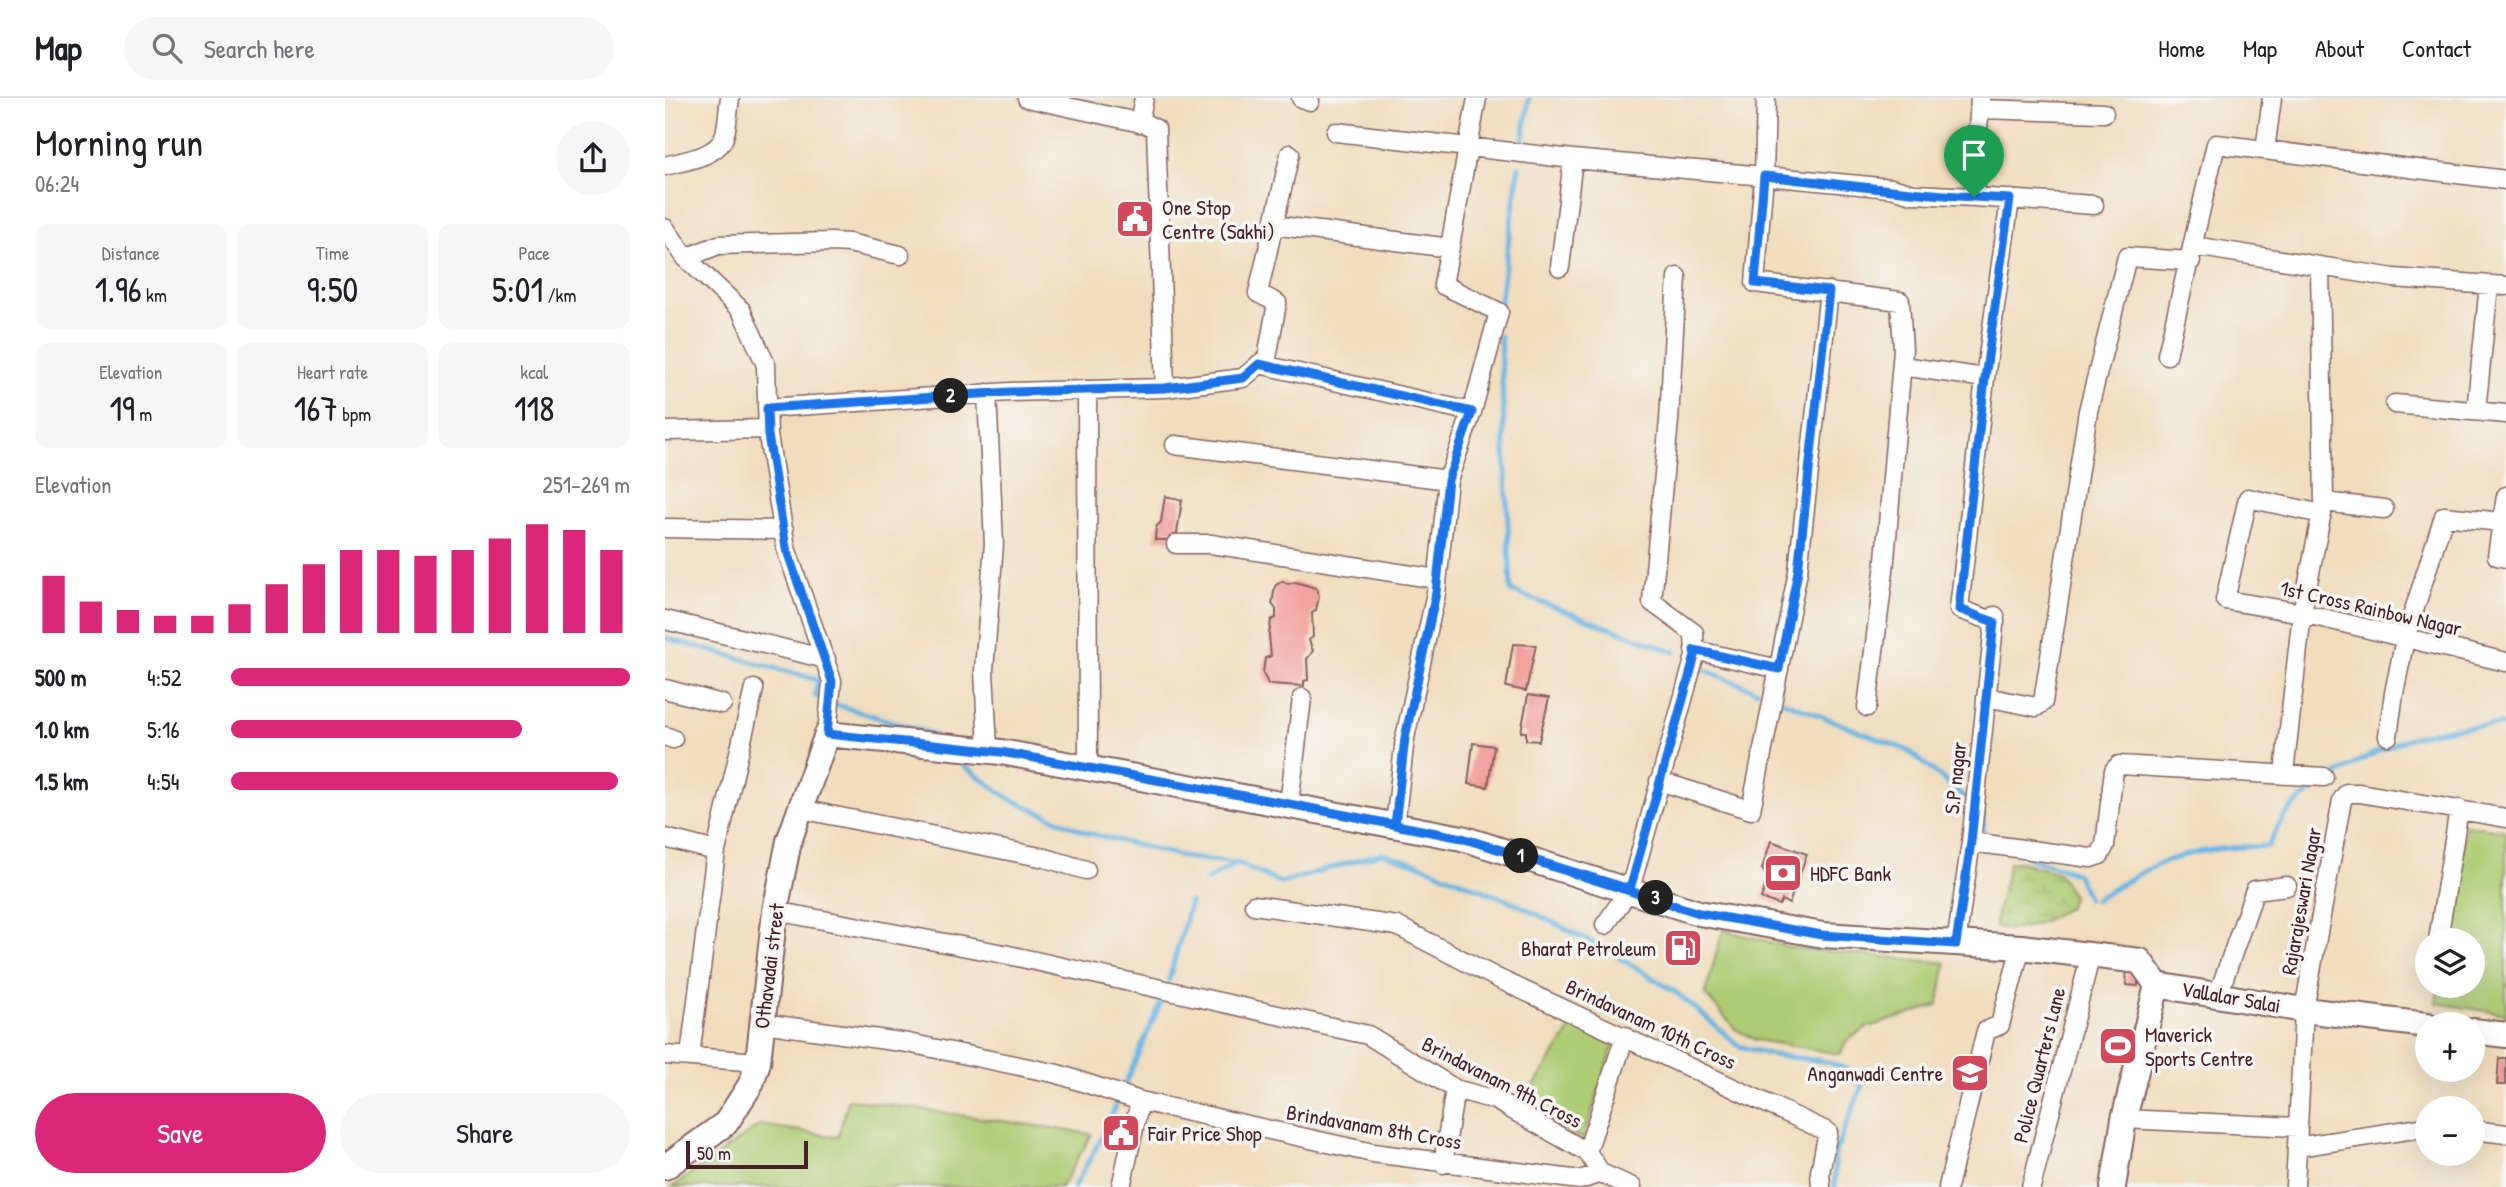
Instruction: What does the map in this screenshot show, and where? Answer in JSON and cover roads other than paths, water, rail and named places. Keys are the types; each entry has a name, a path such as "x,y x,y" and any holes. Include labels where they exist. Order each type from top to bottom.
{"street":[{"path":"665,166 709,153 719,146 724,137 730,98"},
{"path":"1027,98 1139,123 1156,130 1165,388"},
{"path":"1139,123 1144,98"},
{"path":"1395,825 1405,738 1437,579 1448,480 1472,412 1499,312 1443,285 1477,98"},
{"path":"1766,98 1764,176 1755,283 1900,302 1902,366 1884,571 1867,707"},
{"path":"2265,150 2272,98"},
{"path":"1974,197 1980,103 2104,113"},
{"path":"1336,132 1573,159 1891,188 1913,194 2094,205"},
{"path":"2167,355 2216,144 2506,180"},
{"path":"767,408 987,393 1165,388 1243,378 1267,358 1277,303 1258,293 1290,154"},
{"path":"1560,267 1573,159"},
{"path":"1902,366 1985,378 2010,199"},
{"path":"1273,225 1450,248"},
{"path":"665,228 686,258 741,310 766,365 768,429 786,548 832,681 827,726 1088,767 1462,838 1699,913 1822,935 2021,947 2140,961 2157,985"},
{"path":"686,258 718,245 832,242 849,243 900,256"},
{"path":"1986,697 2036,707 2043,702 2088,411 2127,257 2192,253 2394,278 2498,285 2476,411"},
{"path":"2284,773 2302,613 2323,508 2320,267"},
{"path":"1605,925 1630,889 1695,656 1694,633 1652,602 1669,420 1678,277"},
{"path":"1659,781 1751,810 1798,571 1829,291"},
{"path":"1259,364 1472,412"},
{"name":"S.P nagar","path":"1956,944 1971,842 1995,619 1959,609 1985,378"},
{"path":"1087,390 1088,767"},
{"path":"987,393 994,544 984,670 988,750"},
{"path":"2395,404 2506,414"},
{"path":"665,431 768,429"},
{"path":"1175,445 1448,480"},
{"path":"2506,496 2497,556 2506,558"},
{"name":"1st Cross Rainbow Nagar","path":"2323,508 2248,498 2225,600 2302,613 2506,662"},
{"path":"2323,508 2384,509"},
{"path":"2388,736 2405,639 2444,516 2501,522"},
{"path":"665,528 784,530"},
{"path":"1176,544 1211,544 1437,579"},
{"path":"665,620 825,659"},
{"path":"1694,650 1779,669"},
{"path":"689,1056 716,851 754,689"},
{"path":"665,690 722,704"},
{"path":"1289,804 1302,698"},
{"name":"Othavadai street","path":"665,1167 726,1123 751,1084 758,1062 775,911 789,841 827,726"},
{"path":"1971,842 2091,858 2100,855 2105,845 2114,770 2119,765 2324,777"},
{"name":"Rajarajeswari Nagar","path":"2295,1187 2304,1010 2342,800 2347,793 2459,810"},
{"path":"800,809 1045,858 1086,870"},
{"path":"2440,928 2459,810 2506,818"},
{"path":"665,838 716,851"},
{"path":"2218,995 2255,890 2287,886"},
{"name":"Brindavanam 10th Cross","path":"1254,905 1397,926 1499,979 1828,1132 1820,1172 1821,1187"},
{"name":"Brindavanam 9th Cross","path":"775,911 1004,954 1368,1035 1455,1089 1495,1100 1587,1152 1601,1173"},
{"path":"1948,1187 1986,1031 2000,1024 2021,947"},
{"name":"Police Quarters Lane","path":"2031,1187 2091,954"},
{"name":"Vallalar Salai","path":"2113,1187 2124,1119 2157,985 2304,1010 2415,1024"},
{"name":"Brindavanam 8th Cross","path":"762,1023 908,1044 1058,1074 1140,1101 1373,1153 1580,1180 1601,1173"},
{"path":"2485,1032 2506,1035"},
{"path":"1587,1152 1625,1036"},
{"path":"665,1055 758,1062"},
{"path":"1443,1164 1455,1089"},
{"path":"1121,1187 1140,1101"},
{"path":"2124,1119 2298,1127"},
{"path":"2297,1147 2415,1129"},
{"path":"2485,1131 2506,1134"},
{"path":"1601,1173 1632,1187"}],"waterway":[{"path":"1523,140 1529,98"},
{"path":"1499,309 1519,167"},
{"path":"1500,336 1511,591 1675,652"},
{"path":"665,638 818,680 815,696 825,700"},
{"path":"1705,670 1757,691"},
{"path":"1783,701 1909,751 1964,797"},
{"path":"834,704 932,734"},
{"path":"2095,900 2137,875 2170,860 2193,853 2268,846 2284,817 2301,799 2351,766 2393,745 2413,737 2456,728 2506,725"},
{"path":"957,761 1010,799 1088,833 1189,858 1237,863 1281,883 1382,853 1421,865 1519,905 1607,950 1677,993 1739,1046 1772,1055 1823,1061 1847,1069 1862,1086 1835,1153 1835,1187"},
{"path":"1983,814 1984,842"},
{"path":"2029,858 2076,873 2088,899"},
{"path":"1207,880 1237,863"},
{"path":"1169,980 1190,902"},
{"path":"1124,1087 1160,1004"},
{"path":"1074,1187 1103,1135 1116,1105"}],"place":[{"name":"One Stop Centre (Sakhi)","path":"1135,219"},
{"name":"HDFC Bank","path":"1783,873"},
{"name":"Bharat Petroleum","path":"1683,948"},
{"name":"Maverick Sports Centre","path":"2118,1046"},
{"name":"Anganwadi Centre","path":"1970,1073"},
{"name":"Fair Price Shop","path":"1121,1133"}]}
